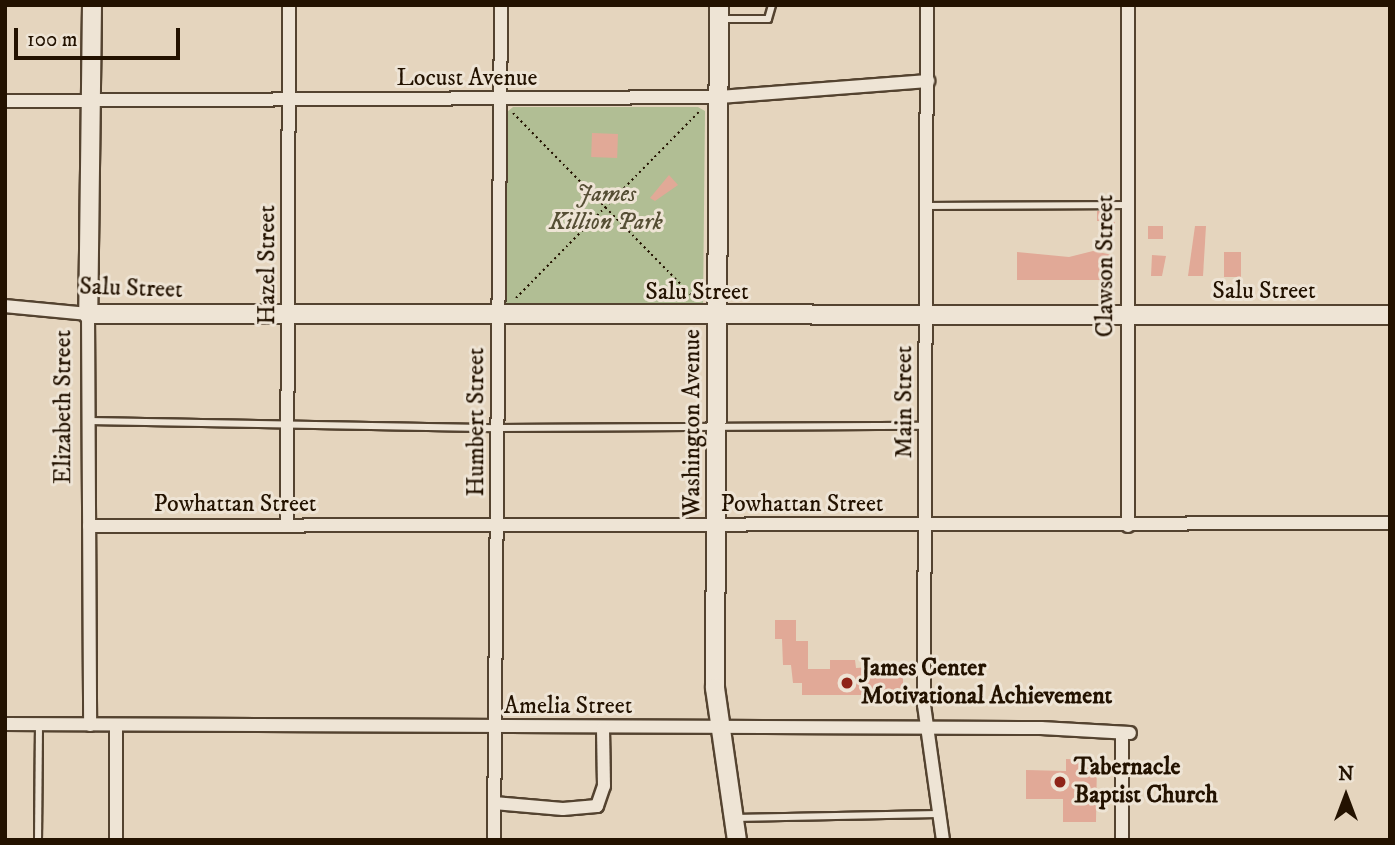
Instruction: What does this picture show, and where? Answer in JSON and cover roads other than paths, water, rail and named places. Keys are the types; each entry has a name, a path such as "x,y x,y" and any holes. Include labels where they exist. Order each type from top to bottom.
{"street":[{"name":"Elizabeth Street","path":"90,725 88,314 92,5"},
{"name":"Hazel Street","path":"287,526 289,5"},
{"name":"Humbert Street","path":"494,840 498,428 505,311 500,100 501,5"},
{"name":"Main Street","path":"928,5 925,727 943,840"},
{"name":"Clawson Street","path":"1128,5 1128,526"},
{"name":"Washington Avenue","path":"719,12 716,526 718,728 737,840"},
{"name":"Locust Avenue","path":"5,101 719,97 928,81"},
{"name":"Salu Street","path":"5,306 88,314 288,317 505,311 718,317 1390,315"},
{"name":"Powhattan Street","path":"89,526 498,528 1390,523"},
{"name":"Amelia Street","path":"5,724 116,727 925,727 1126,733 1122,840"},
{"path":"116,727 116,840"},
{"path":"494,803 563,810 597,806 604,786 603,728"}],"lane":[{"path":"719,12 768,19 772,5"},
{"path":"927,206 1128,205"},
{"path":"89,421 498,428 925,426"},
{"path":"38,840 39,724"},
{"path":"733,818 938,814"}],"place":[{"name":"James Center Motivational Achievement","path":"847,683"},
{"name":"Tabernacle Baptist Church","path":"1060,782"}],"park label":[{"name":"James Killion Park","path":"606,209"}]}
